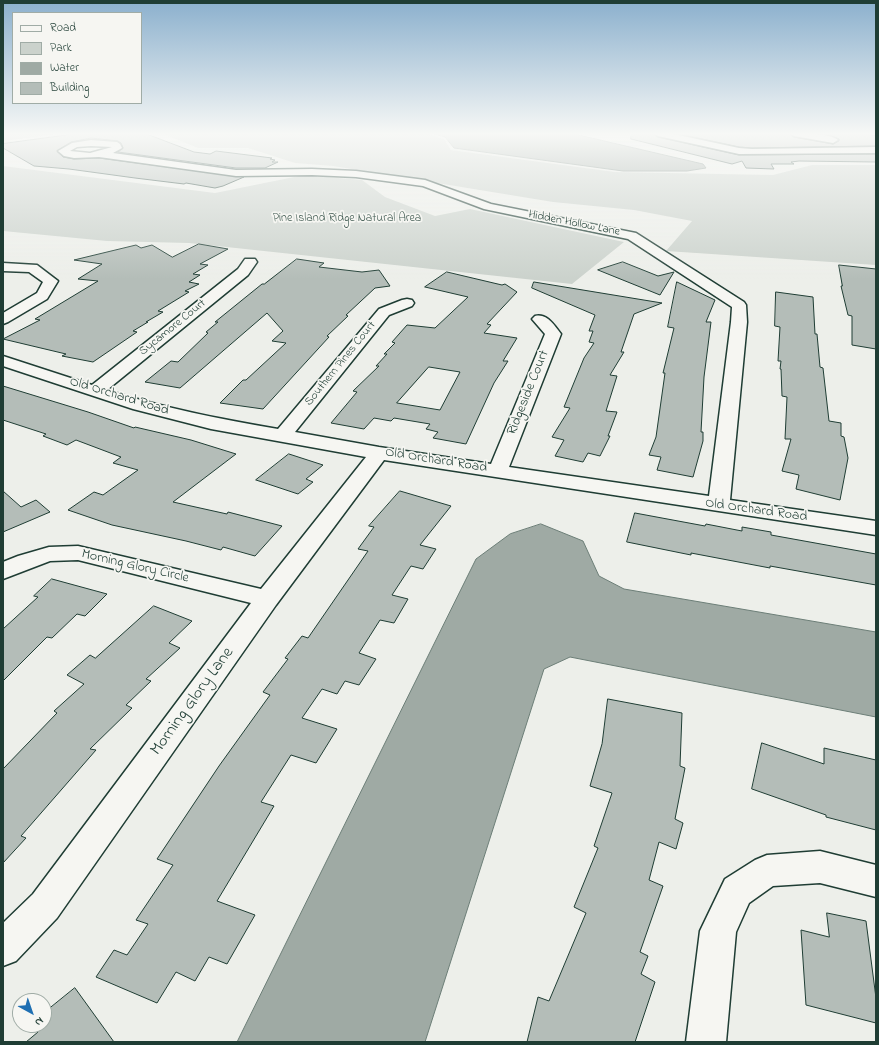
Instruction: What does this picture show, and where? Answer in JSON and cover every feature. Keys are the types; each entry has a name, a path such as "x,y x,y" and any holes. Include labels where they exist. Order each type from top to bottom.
{"street":[{"name":"Hidden Hollow Lane","path":"416,182 425,183 488,208 632,236 739,304 739,322 719,505"},
{"name":"Sycamore Court","path":"95,391 243,272 250,262"},
{"path":"3,267 32,268 51,281 42,296 3,319"},
{"name":"Southern Pines Court","path":"282,436 384,312 407,303"},
{"name":"Ridgeside Court","path":"498,470 553,334 540,318"},
{"name":"Old Orchard Road","path":"3,361 133,404 211,423 379,453 876,528"},
{"name":"Morning Glory Lane","path":"3,948 46,906 267,599 379,453"},
{"name":"Morning Glory Circle","path":"3,571 26,561 49,554 78,553 267,599"},
{"path":"706,1042 718,931 737,891 767,871 820,867 876,881"}],"green space":[{"name":"Pine Island Ridge Natural Area","path":"3,182 127,182 215,193 271,182 364,182 385,197 435,216 470,209 624,242 572,284 189,243 107,241 3,231"},
{"path":"429,182 876,182 876,265 666,251 692,221 634,210 553,202"}],"water":[{"path":"541,524 583,541 599,576 624,589 876,632 876,717 570,657 544,669 425,1042 237,1042 476,559 510,534"}],"building":[{"path":"166,182 233,182 215,188 186,183"},
{"path":"199,244 228,249 200,264 208,265 193,274 200,275 189,282 199,284 185,291 189,292 158,311 163,312 133,331 137,332 93,362 62,356 66,354 3,339 40,320 35,319 98,281 78,279 102,264 74,260 136,245 141,248 152,245 172,257"},
{"path":"297,259 324,263 319,267 362,272 379,270 390,286 375,288 346,315 348,316 327,336 329,337 263,409 220,403 243,380 246,380 286,343 272,341 283,331 267,313 180,388 145,382 171,361 178,362 208,333 206,332 218,322 215,322 262,284"},
{"path":"623,262 658,276 674,272 660,295 598,270"},
{"path":"839,265 876,269 876,349 852,345 852,316 848,315 841,286"},
{"path":"447,272 502,285 505,284 517,292 487,324 491,325 484,333 517,338 503,361 508,361 494,383 466,444 433,438 438,432 426,429 430,424 394,418 391,421 374,418 364,429 331,423 357,392 353,391 379,366 376,366 387,354 384,354 395,343 392,342 407,325 435,328 468,297 425,287","holes":["429,367 460,372 440,410 397,403"]},
{"path":"534,282 662,303 634,314 621,352 624,352 610,375 617,376 606,411 617,412 608,436 610,436 600,456 588,453 583,462 555,456 564,440 552,437 570,408 564,407 584,358 594,343 589,342 593,331 589,331 595,315 532,288"},
{"path":"677,282 715,300 706,322 711,322 704,377 701,432 703,432 703,441 693,477 657,470 661,457 649,455 656,437 665,373 663,373 674,328 668,327"},
{"path":"776,292 813,297 815,334 817,334 820,367 823,368 829,421 841,423 841,436 844,437 848,458 840,500 796,489 799,475 782,471 791,439 785,439 787,397 782,396 780,369 781,361 778,361 780,327 775,326"},
{"path":"3,386 134,428 191,440 236,454 173,502 227,514 228,512 282,526 255,556 223,547 221,550 112,525 68,510 94,492 103,495 138,470 113,463 121,457 76,440 67,445 43,436 46,434 3,420"},
{"path":"289,454 323,465 306,479 313,482 298,494 256,480"},
{"path":"3,491 21,507 36,500 50,512 3,532"},
{"path":"400,491 451,506 420,545 436,549 423,569 411,566 392,595 408,599 394,623 380,620 359,653 376,659 359,685 345,681 337,694 322,689 302,718 337,729 316,763 291,755 261,802 274,806 217,901 255,915 227,964 209,957 195,981 176,972 157,1003 96,977 114,950 127,955 148,924 136,920 173,865 157,859 219,766 270,695 263,692 288,659 285,658 302,636 308,638 368,551 358,549 374,527 369,526"},
{"path":"635,513 705,526 706,524 742,531 742,527 771,532 771,535 876,554 876,585 770,566 770,568 691,553 691,555 627,542"},
{"path":"52,579 107,594 85,616 77,614 52,638 47,637 3,681 3,629 38,597 34,596"},
{"path":"154,606 192,621 169,643 180,648 146,679 151,681 126,705 132,708 90,749 96,750 21,836 26,838 3,863 3,769 57,713 54,711 84,684 67,675 90,655 95,658"},
{"path":"608,699 682,713 680,766 685,768 675,819 683,823 676,849 659,842 649,880 663,886 640,952 648,956 641,974 655,982 635,1042 527,1042 538,997 549,1001 586,913 574,907 598,848 594,846 612,793 590,786 602,744"},
{"path":"762,743 824,764 824,748 876,760 876,830 826,817 826,815 752,789"},
{"path":"827,913 866,921 876,998 876,1023 806,1005 801,930 829,937"},
{"path":"75,988 114,1042 26,1042 37,1033 52,1033 52,1007"}]}
